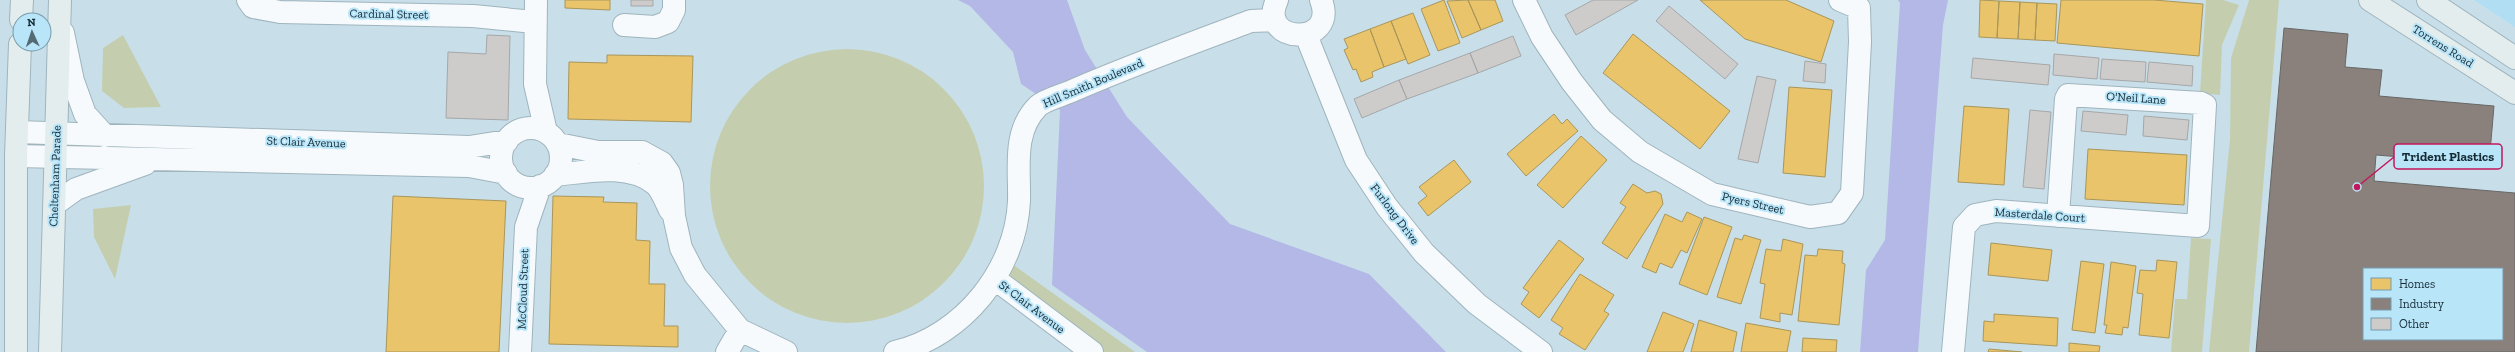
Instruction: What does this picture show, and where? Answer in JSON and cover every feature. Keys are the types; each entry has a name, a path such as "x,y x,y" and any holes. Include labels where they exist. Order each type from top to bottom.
{"main road":[{"path":"21,12 22,0"},
{"name":"Torrens Road","path":"2370,0 2515,92"},
{"path":"2428,0 2515,58"},
{"name":"Cheltenham Parade","path":"50,352 60,9"},
{"path":"16,352 16,156 20,52"}],"street":[{"name":"Cardinal Street","path":"248,0 253,7 280,12 473,16 534,22"},
{"path":"536,0 534,22 535,84 552,138 561,160 548,181"},
{"path":"624,25 654,27 668,22 674,10 674,0"},
{"path":"1276,10 1284,31 1291,35 1306,35 1318,26 1322,20 1323,13 1321,0"},
{"name":"Pyers Street","path":"1524,0 1542,37 1572,82 1602,120 1640,152 1712,194 1810,217 1838,213 1852,193 1860,42 1859,8 1840,0"},
{"path":"60,9 73,81 85,114 105,136"},
{"name":"Hill Smith Boulevard","path":"995,279 1013,242 1019,202 1018,151 1024,128 1038,106 1110,75 1251,22 1276,10"},
{"name":"Furlong Drive","path":"1306,35 1356,160 1387,207 1424,253 1477,304 1541,352"},
{"path":"535,84 513,136 502,154 502,163 509,177 526,187 548,181 604,171 627,172 644,177 656,184 674,216"},
{"name":"O'Neil Lane","path":"2058,216 2066,99 2071,94 2201,103 2205,105 2198,226"},
{"path":"513,136 530,128 552,138 598,152 642,152 662,163 669,173 672,185 674,216 681,248 695,276 740,330 786,352"},
{"name":"St Clair Avenue","path":"17,132 480,147 513,136"},
{"name":"St Clair Avenue","path":"16,156 161,158 469,166 509,177"},
{"name":"St Clair Avenue","path":"54,204 76,189 161,158"},
{"name":"McCloud Street","path":"509,177 526,227 520,352"},
{"name":"McCloud Street","path":"526,227 548,181"},
{"name":"Masterdale Court","path":"1953,352 1964,227 1975,215 1996,211 2198,226"},
{"name":"St Clair Avenue","path":"895,352 907,349 934,336 956,322 995,279 1092,352"},
{"path":"727,352 740,330"}],"shaded area":[{"path":"958,0 1067,0 1085,50 1127,117 1230,224 1369,274 1446,352 1147,352 1052,285 1060,110 1021,84 1013,52 970,6"},
{"path":"1898,0 1948,0 1943,25 1918,352 1860,352 1866,270 1885,240 1900,3"},
{"path":"2474,0 2515,0 2515,27"}],"green space":[{"path":"2206,0 2223,0 2239,5 2222,45 2220,95 2200,93"},
{"path":"2249,0 2279,0 2249,352 2209,352 2230,139 2231,58"},
{"path":"123,35 161,107 124,108 102,91 103,48"},
{"path":"847,49 887,55 911,65 923,72 944,89 961,110 968,122 978,146 984,186 978,226 968,250 961,262 944,283 923,300 911,307 887,317 847,323 807,317 783,307 771,300 750,283 733,262 726,250 716,226 710,186 716,146 726,122 733,110 750,89 771,72 783,65 807,55"},
{"path":"131,205 115,279 94,237 93,209"},
{"path":"2191,238 2211,239 2202,352 2171,352 2175,299 2187,299"},
{"path":"1005,259 1135,352 1093,352 995,279"}],"building: Homes":[{"path":"565,0 610,0 610,10 565,8"},
{"path":"1444,0 1460,43 1438,51 1421,9"},
{"path":"1468,0 1495,0 1503,21 1481,30"},
{"path":"1468,0 1481,30 1462,38 1447,1"},
{"path":"1700,0 1786,0 1834,21 1821,62 1745,39"},
{"path":"1980,0 1999,1 1997,38 1979,37"},
{"path":"2061,0 2154,0 2203,4 2199,56 2057,43"},
{"path":"1999,1 2020,2 2018,39 1997,38"},
{"path":"2020,2 2037,3 2035,40 2018,39"},
{"path":"2037,3 2057,4 2055,41 2035,40"},
{"path":"1413,13 1430,55 1408,64 1391,21"},
{"path":"1391,21 1406,59 1384,67 1370,29"},
{"path":"1370,29 1384,67 1372,72 1373,77 1361,82 1356,69 1353,70 1344,50 1348,48 1344,39"},
{"path":"1633,34 1730,111 1700,149 1603,73"},
{"path":"607,55 693,56 691,122 568,119 569,62 607,63"},
{"path":"1789,87 1832,90 1825,177 1783,173"},
{"path":"1964,106 2009,109 2004,185 1958,182"},
{"path":"1554,114 1562,124 1567,119 1578,131 1526,176 1507,154"},
{"path":"1581,136 1607,160 1563,208 1537,185"},
{"path":"2088,149 2187,155 2184,205 2085,199"},
{"path":"1454,160 1471,182 1428,216 1418,203 1427,196 1419,187"},
{"path":"1633,184 1647,193 1655,191 1661,194 1663,204 1627,259 1602,243 1626,207 1620,203"},
{"path":"393,196 506,201 499,352 386,352"},
{"path":"553,196 604,197 603,202 637,203 636,240 650,241 649,284 665,284 664,326 678,326 678,347 549,344"},
{"path":"1687,212 1702,219 1687,253 1681,250 1672,268 1660,263 1656,273 1642,267 1665,214 1682,222"},
{"path":"1704,217 1732,227 1707,295 1679,284"},
{"path":"1744,235 1761,240 1741,304 1717,297 1735,238 1742,240"},
{"path":"1783,239 1803,244 1792,315 1780,313 1780,322 1760,318 1765,284 1760,283 1766,249 1781,251"},
{"path":"1559,240 1584,259 1539,318 1521,304 1529,292 1523,288"},
{"path":"1991,243 2052,250 2048,281 1988,275"},
{"path":"1818,249 1843,251 1842,263 1845,264 1839,325 1798,321 1805,255 1817,256"},
{"path":"2157,260 2177,262 2169,338 2139,335 2143,294 2137,293 2140,270 2156,271"},
{"path":"2081,261 2104,264 2095,333 2072,330"},
{"path":"2111,262 2136,266 2128,328 2123,327 2122,335 2105,333 2107,325 2104,325"},
{"path":"1580,274 1614,295 1604,311 1609,314 1585,350 1559,334 1563,328 1551,320"},
{"path":"1663,312 1694,324 1683,352 1647,352"},
{"path":"1994,314 2058,318 2057,346 1983,341 1984,321 1994,322"},
{"path":"1699,320 1737,332 1733,352 1691,352"},
{"path":"1746,323 1791,331 1787,352 1741,352"},
{"path":"1803,338 1837,340 1836,352 1802,352"},
{"path":"2069,343 2100,346 2099,352 2069,352"},
{"path":"1989,349 2022,352 1988,352"}],"building: Industry":[{"path":"2284,28 2348,34 2345,67 2382,70 2379,96 2494,106 2489,164 2376,155 2374,181 2515,193 2515,352 2256,352"}],"building: Other":[{"path":"631,0 653,0 653,6 631,6"},
{"path":"1593,0 1638,0 1576,35 1565,15"},
{"path":"1669,6 1738,64 1725,79 1656,21"},
{"path":"487,35 510,36 508,120 446,118 448,52 486,54"},
{"path":"1513,36 1521,56 1478,73 1470,53"},
{"path":"1470,53 1478,73 1407,99 1399,80"},
{"path":"2054,54 2099,58 2097,79 2053,75"},
{"path":"1973,58 2050,65 2048,85 1971,78"},
{"path":"2102,59 2146,62 2145,82 2100,79"},
{"path":"1805,61 1826,64 1825,83 1803,81"},
{"path":"2149,62 2193,66 2192,86 2147,82"},
{"path":"1757,76 1776,80 1758,163 1738,159"},
{"path":"1399,80 1407,99 1362,118 1354,99"},
{"path":"2030,110 2051,112 2044,189 2023,187"},
{"path":"2083,111 2128,115 2126,135 2081,131"},
{"path":"2144,116 2189,120 2187,140 2143,136"}],"place":[{"name":"Trident Plastics","path":"2357,187"}]}
